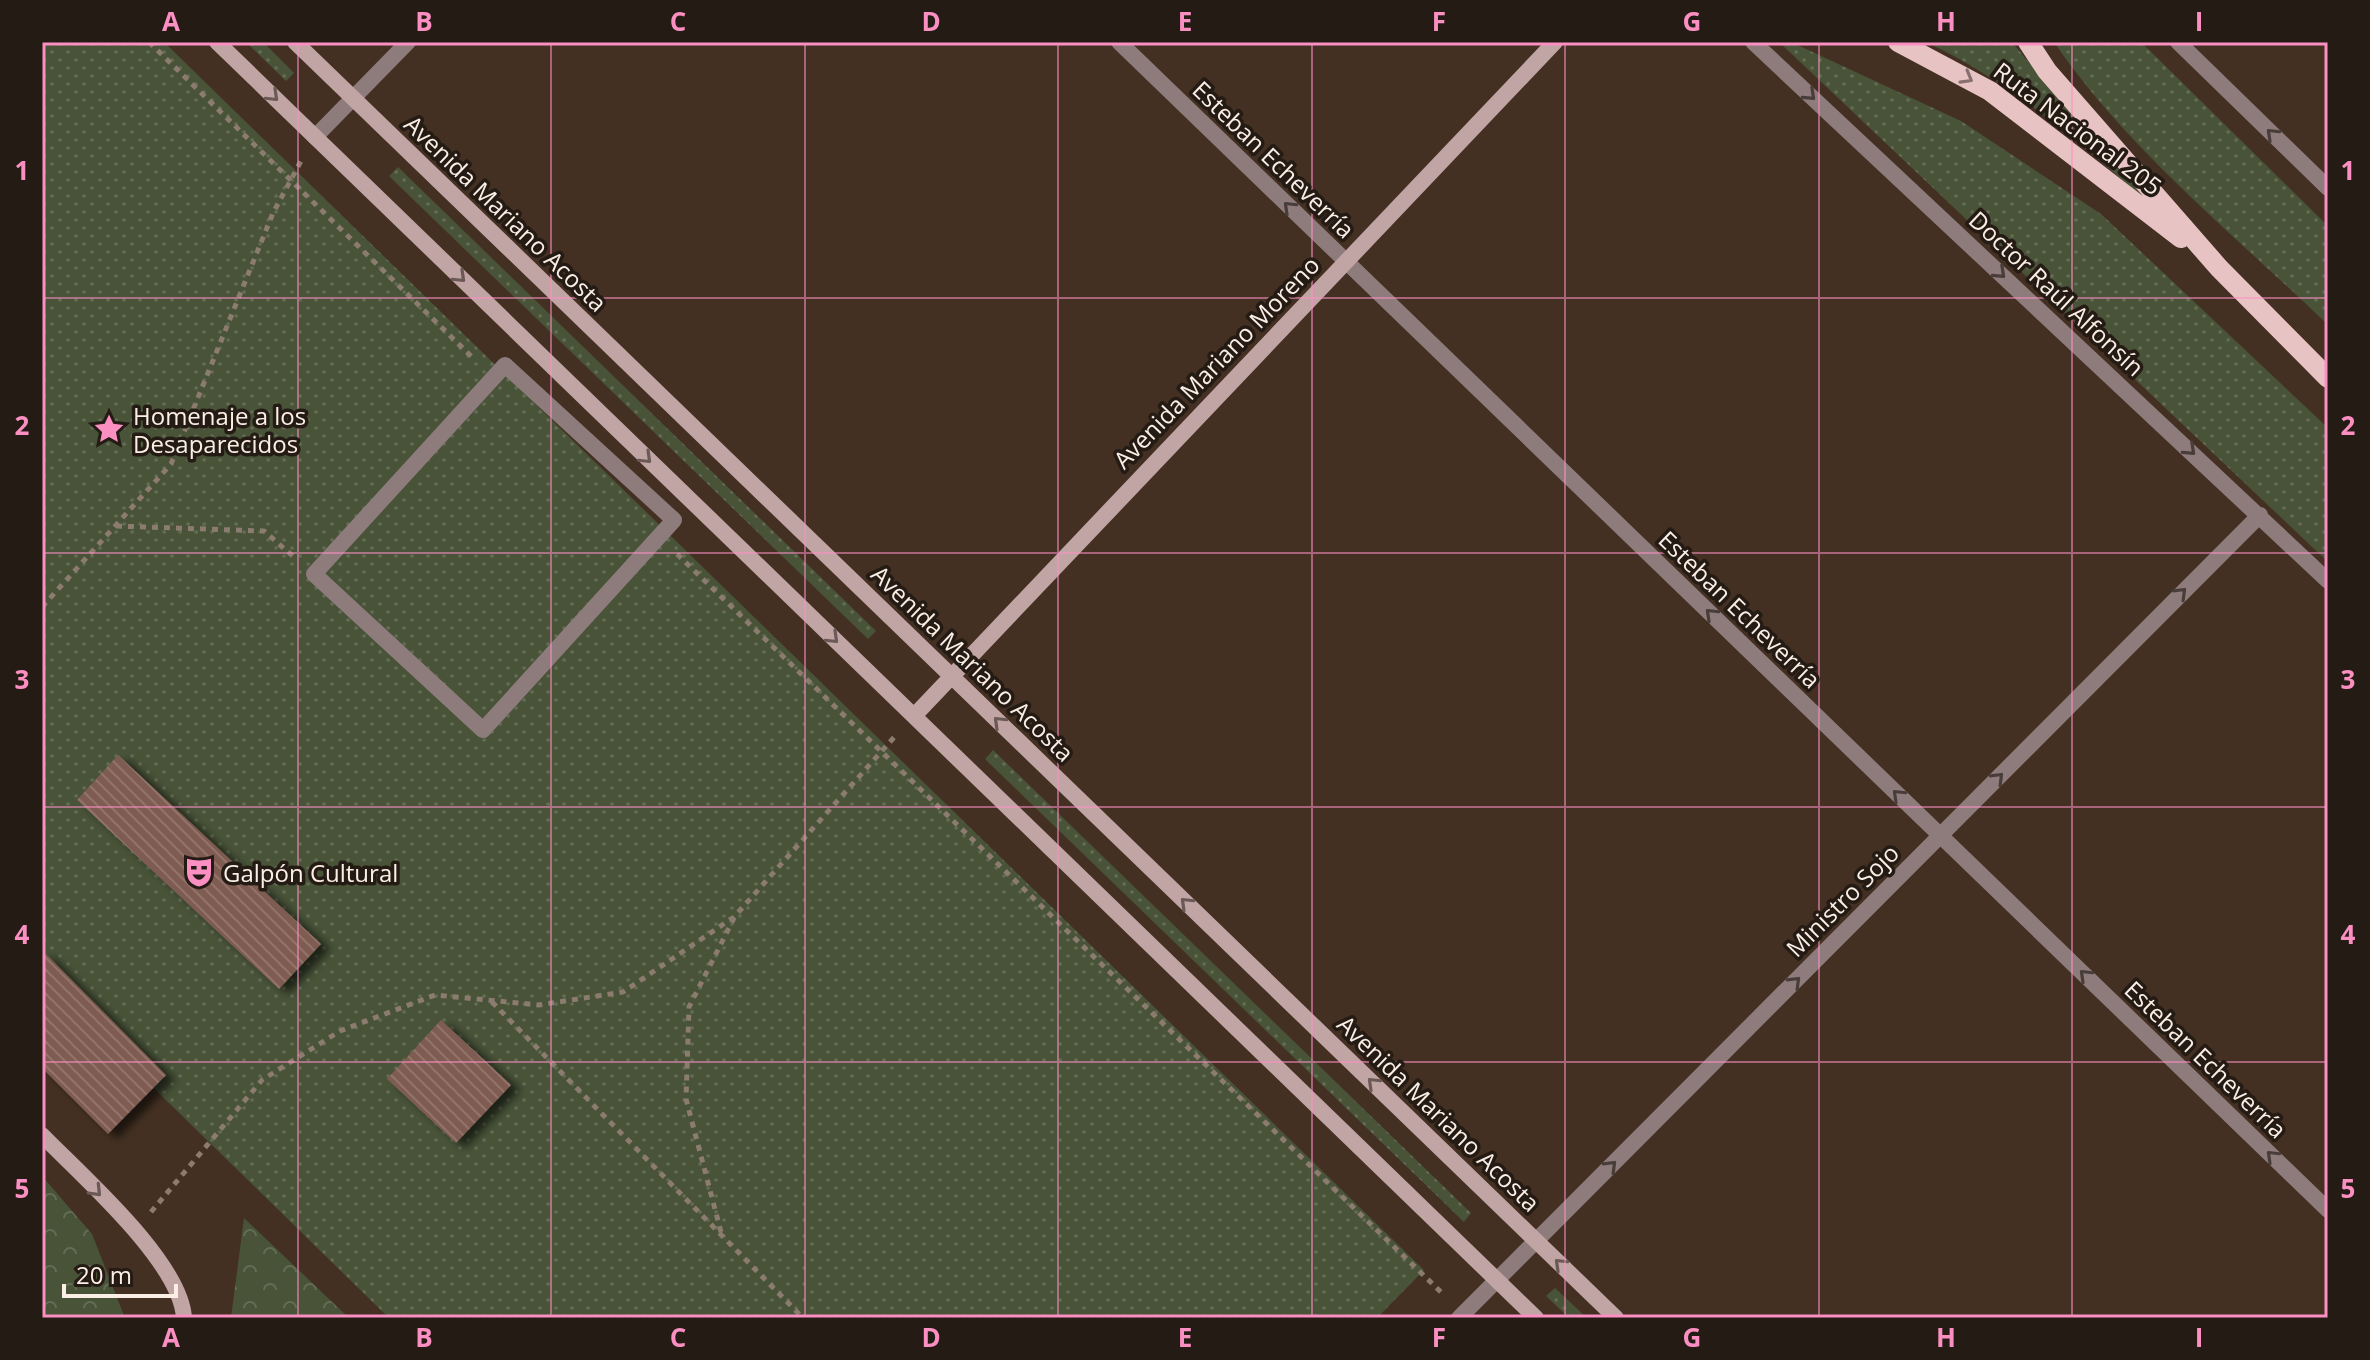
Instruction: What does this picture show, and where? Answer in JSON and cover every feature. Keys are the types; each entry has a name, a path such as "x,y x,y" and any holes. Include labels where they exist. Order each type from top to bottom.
{"main road":[{"path":"217,42 1536,1318"},
{"name":"Avenida Mariano Acosta","path":"295,42 1616,1318"},
{"name":"Avenida Mariano Moreno","path":"914,716 1555,42"},
{"name":"Ruta Nacional 205","path":"1898,42 1990,91 2219,268"},
{"name":"Ruta Nacional 205","path":"2028,42 2047,71 2219,268 2328,378"},
{"path":"42,1135 151,1248 183,1302 184,1318"}],"street":[{"path":"315,137 408,42"},
{"name":"Esteban Echeverría","path":"1119,42 2328,1210"},
{"name":"Doctor Raúl Alfonsín","path":"1753,42 2328,581"},
{"path":"2178,42 2328,188"},
{"path":"505,365 674,520 659,537 483,730 314,574 505,365"},
{"name":"Ministro Sojo","path":"1461,1316 2260,515"}],"path":[{"path":"149,42 493,378"},
{"path":"42,607 171,464 261,241 315,137"},
{"path":"116,526 264,531 314,574"},
{"path":"659,537 1461,1316"},
{"path":"135,1231 262,1080 340,1031 435,995 539,1005 623,992 734,917 914,716"},
{"path":"722,1235 686,1099 689,1007 734,917"},
{"path":"491,1001 803,1318"}],"green space":[{"path":"42,42 164,42 1424,1270 1377,1318 389,1318 42,979"},
{"path":"246,42 263,42 294,73 286,81"},
{"path":"1779,42 1791,42 1961,121 2101,214 2328,428 2328,562"},
{"path":"1926,42 2012,42 2104,154 2184,235 2093,155 2030,105 1962,61"},
{"path":"2054,42 2141,42 2328,226 2328,325 2148,155 2083,81"},
{"path":"398,167 876,631 868,639 389,176"},
{"path":"993,750 1471,1213 1464,1222 985,759"},
{"path":"42,1176 92,1234 125,1318 42,1318"},
{"path":"244,1218 349,1318 231,1318"},
{"path":"1555,1288 1587,1318 1569,1318 1546,1296"}],"building":[{"name":"Galpón Cultural","path":"118,755 321,944 279,989 77,800"},
{"path":"42,950 166,1075 108,1134 42,1068"},
{"path":"441,1020 511,1085 456,1143 387,1079"}],"place":[{"name":"Homenaje a los Desaparecidos","path":"109,429"},
{"name":"Galpón Cultural","path":"199,872"}]}
